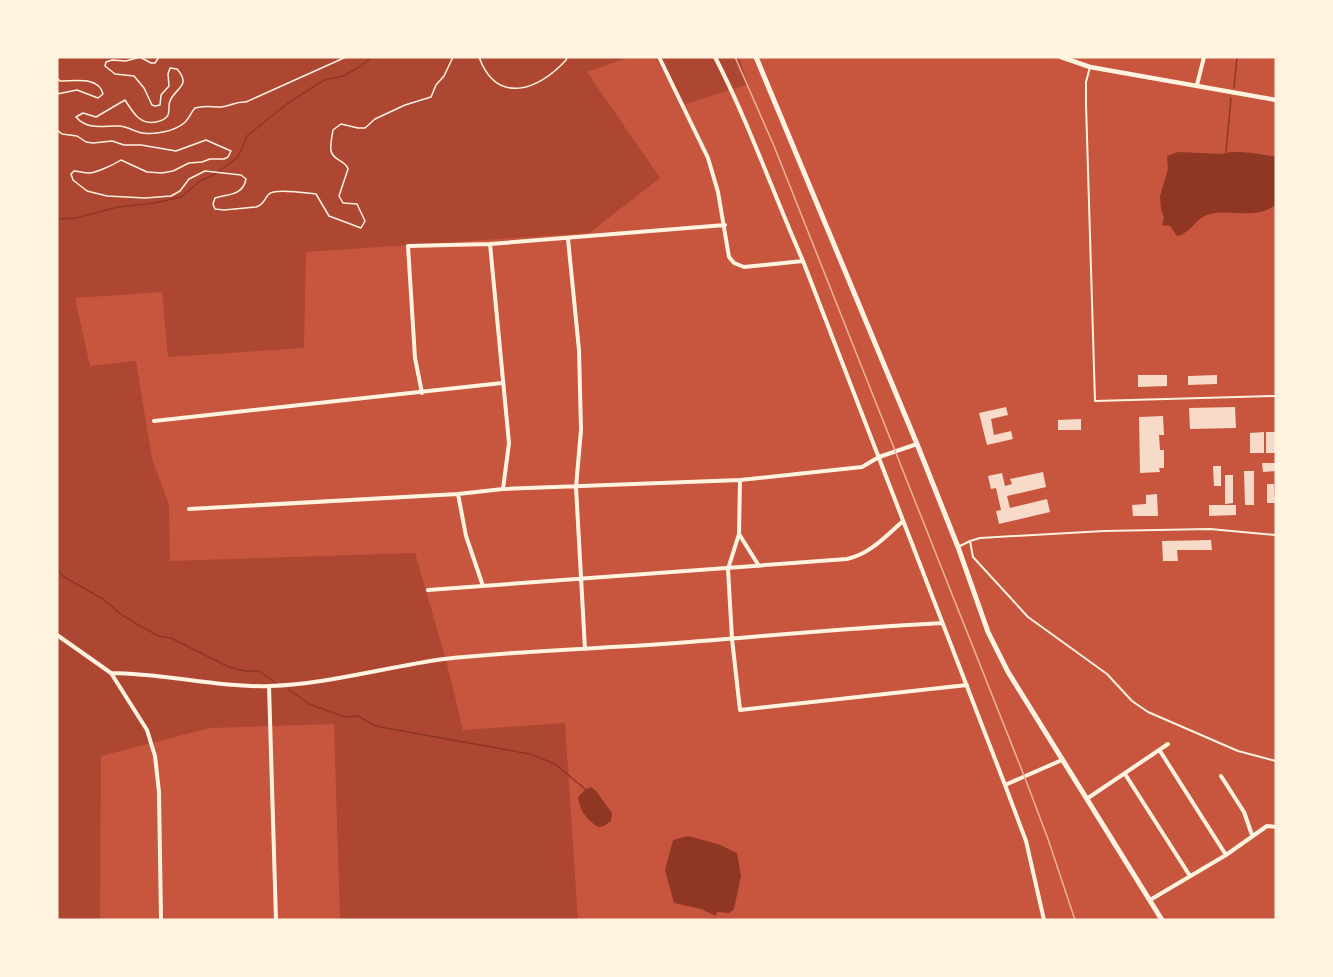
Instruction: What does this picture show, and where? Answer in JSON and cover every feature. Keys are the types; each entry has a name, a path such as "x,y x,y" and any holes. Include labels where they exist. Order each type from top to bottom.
{"main road":[{"path":"756,57 917,444 958,547 988,632 1008,672 1162,920"}],"street":[{"path":"659,57 708,158 718,192 729,257 734,263 744,267 802,261"},
{"path":"715,57 750,130 967,685 1026,841 1044,920"},
{"path":"1061,57 1090,68 1276,100"},
{"path":"1197,85 1204,57"},
{"path":"422,393 415,358 408,246 567,239 725,225"},
{"path":"567,239 579,350 581,430 576,487 585,649"},
{"path":"490,244 509,444 502,489"},
{"path":"154,421 502,383"},
{"path":"189,509 458,494 502,489 740,480 862,467 878,457 917,444"},
{"path":"740,480 740,534 728,569 732,639 740,710 967,685"},
{"path":"458,494 466,536 483,586"},
{"path":"428,590 847,559 870,550 903,521"},
{"path":"740,534 759,566"},
{"path":"111,673 269,686 312,683 367,671 446,659 942,623"},
{"path":"57,635 111,673 147,730 155,756 159,792 161,920"},
{"path":"269,686 276,920"},
{"path":"1088,798 1167,744"},
{"path":"1160,750 1226,855"},
{"path":"1005,785 1062,760"},
{"path":"1125,774 1190,876"},
{"path":"1221,776 1244,812 1252,835"},
{"path":"1150,900 1226,855 1267,826 1276,827"}],"lane":[{"path":"1090,68 1086,82 1086,104 1095,401 1276,396"},
{"path":"958,547 980,538 1165,530 1219,529 1276,536"},
{"path":"970,541 973,557 1028,616 1107,674 1132,701 1148,712 1238,751 1276,761"}],"path":[{"path":"159,57 155,63 138,57 126,61 112,60 106,62 105,66 115,74 134,76 155,106 160,105 161,95 169,86 168,71 170,68 177,69 183,81 181,88 170,99 169,113 165,118 155,122 145,122 134,114 125,100 96,117 82,113 76,117 84,124 93,127 127,127 142,133 156,134 186,122 195,108 224,107 239,101 246,102 346,57"},
{"path":"57,130 62,134 77,136 86,142 93,143 112,141 124,145 141,145 176,151 206,140 231,151 224,159 189,163 173,171 147,172 121,160 115,165 99,168 92,173 74,171 71,174 73,180 87,191 115,197 171,196 180,191 189,179 205,171 241,176 246,179 243,187 229,196 215,198 213,204 215,209 261,206 270,192 276,190 316,194 329,216 361,228 365,221 357,204 343,203 339,196 348,170 345,162 334,156 331,151 333,130 341,124 365,128 375,119 405,105 431,97 453,57"},
{"path":"479,57 485,71 498,82 516,89 538,84 546,79 560,68 567,57"},
{"path":"57,78 60,81 77,79 94,84 102,89 103,94 98,98 77,90 57,94"}],"shaded area":[{"path":"57,57 630,57 587,72 660,178 589,233 306,252 304,348 168,357 162,292 75,298 90,366 136,361 152,459 169,504 170,561 415,553 446,660 463,730 565,723 578,920 340,920 334,724 210,728 101,756 100,920 57,920"},
{"path":"655,57 739,57 748,84 683,105"},
{"path":"1178,152 1221,154 1241,152 1276,157 1276,204 1260,212 1224,212 1207,215 1182,235 1177,236 1170,226 1162,225 1164,218 1160,196 1168,169 1167,156"},
{"path":"591,787 612,813 611,821 604,826 598,827 594,824 587,818 580,806 578,797"},
{"path":"688,836 718,844 737,853 741,876 734,909 729,913 717,912 716,916 701,909 674,903 665,870 673,840"}],"building":[{"path":"1138,375 1167,375 1167,386 1138,387"},
{"path":"1217,375 1217,384 1188,385 1188,376"},
{"path":"1006,407 1008,415 991,419 994,435 1011,431 1013,439 987,445 979,413"},
{"path":"1235,407 1236,428 1190,429 1189,408"},
{"path":"1163,416 1164,435 1159,435 1160,450 1164,450 1164,468 1159,468 1160,472 1140,473 1139,417"},
{"path":"1081,419 1081,430 1058,430 1058,420"},
{"path":"1264,432 1264,453 1250,453 1250,433"},
{"path":"1266,432 1276,432 1275,453 1266,453"},
{"path":"1262,463 1276,463 1276,471 1263,472"},
{"path":"1213,466 1221,466 1221,486 1214,486"},
{"path":"1244,471 1254,471 1254,505 1245,505"},
{"path":"1043,472 1046,487 1007,496 1010,508 1047,499 1050,512 999,524 996,511 1001,510 996,488 991,489 988,476 1002,473 1005,486 1012,484 1010,479"},
{"path":"1225,475 1233,475 1233,503 1225,504"},
{"path":"1267,484 1274,484 1275,503 1267,503"},
{"path":"1157,494 1158,516 1133,516 1132,505 1146,504 1146,495"},
{"path":"1209,505 1236,505 1236,515 1209,516"},
{"path":"1211,540 1212,550 1177,550 1178,561 1163,561 1162,541"}],"waterway":[{"path":"57,219 76,218 118,207 155,203 181,197 200,181 215,174 238,157 247,136 288,103 324,80 343,76 361,66 371,57"},
{"path":"1234,87 1237,57"},
{"path":"1226,152 1231,98"},
{"path":"57,569 64,577 103,599 122,615 159,636 171,638 229,667 245,671 259,671 276,683"},
{"path":"288,689 309,704 345,717 358,716 375,726 530,754 555,764 585,789"}],"railway":[{"path":"735,57 774,146 1025,778 1075,920"}]}
